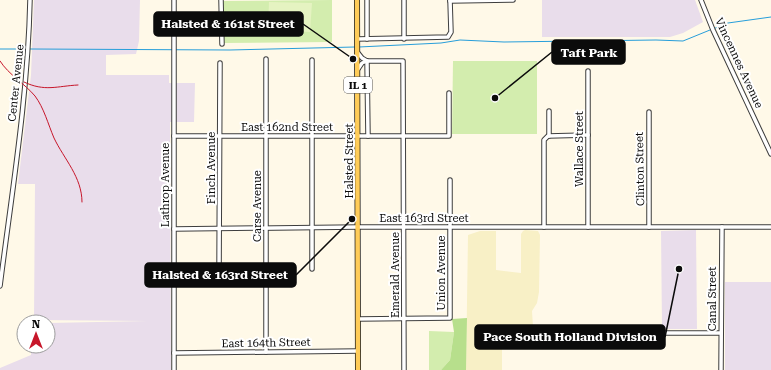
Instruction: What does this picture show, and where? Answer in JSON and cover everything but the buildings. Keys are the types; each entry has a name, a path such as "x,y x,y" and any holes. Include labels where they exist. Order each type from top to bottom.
{"main road":[{"name":"Halsted Street","path":"358,0 358,370"}],"street":[{"name":"Center Avenue","path":"0,286 29,44 30,0"},
{"name":"Lathrop Avenue","path":"174,0 174,370"},
{"path":"221,0 222,44"},
{"path":"367,0 368,39"},
{"path":"404,0 404,39"},
{"path":"358,39 448,37 451,32 450,0 513,0"},
{"name":"Vincennes Avenue","path":"701,0 771,154"},
{"path":"358,53 367,61"},
{"name":"Carse Avenue","path":"266,59 266,352"},
{"path":"312,60 312,269"},
{"path":"358,69 362,63 367,61"},
{"name":"Emerald Avenue","path":"367,61 403,61 404,370"},
{"name":"Halsted Street","path":"367,61 368,136"},
{"name":"Finch Avenue","path":"220,63 220,274"},
{"name":"Wallace Street","path":"588,71 588,227"},
{"name":"East 162nd Street","path":"174,136 449,136 449,93"},
{"path":"549,111 549,136"},
{"name":"Clinton Street","path":"648,112 649,227"},
{"path":"544,227 544,140 549,136 588,135"},
{"name":"Union Avenue","path":"404,318 450,318 450,180"},
{"name":"East 163rd Street","path":"174,229 358,227 771,227"},
{"name":"Canal Street","path":"721,370 722,227"},
{"path":"358,318 404,318"},
{"path":"522,332 721,333"},
{"name":"East 164th Street","path":"174,352 358,351"}],"shaded area":[{"path":"34,0 140,0 139,41 136,54 106,55 106,75 169,75 169,83 195,83 194,122 170,122 171,370 0,370 0,368 31,354 56,354 56,323 148,321 56,320 56,314 34,314 35,184 18,184 31,75"},
{"path":"542,0 695,0 703,22 683,33 670,37 542,37"},
{"path":"525,230 538,231 540,235 539,292 537,303 532,311 533,327 532,329 522,329 512,327 502,337 502,370 466,370 468,235 480,231 496,231 496,270 521,273 521,234"},
{"path":"696,230 697,329 662,329 661,231"},
{"path":"725,282 771,282 771,370 725,370"}],"green space":[{"path":"332,0 332,42 224,43 223,1"},
{"path":"269,2 312,3 310,32 268,30"},
{"path":"453,61 537,61 537,134 452,134"},
{"path":"467,318 466,370 441,370 450,360 454,332 452,319"},
{"path":"429,331 454,332 450,360 441,370 429,370"}],"waterway":[{"path":"713,29 728,23 771,17"},
{"path":"359,47 441,43 460,40 504,42 683,41 710,30"},
{"path":"29,49 230,50 355,47"},
{"path":"0,49 25,49"}],"railway":[{"path":"0,61 8,71 31,91 38,101 58,146 76,176 82,202"},
{"path":"24,82 45,88 78,85"}],"place":[{"name":"Halsted & 161st Street","path":"353,59"},
{"name":"Taft Park","path":"495,98"},
{"name":"Halsted & 163rd Street","path":"352,219"},
{"name":"Pace South Holland Division","path":"679,269"}]}
